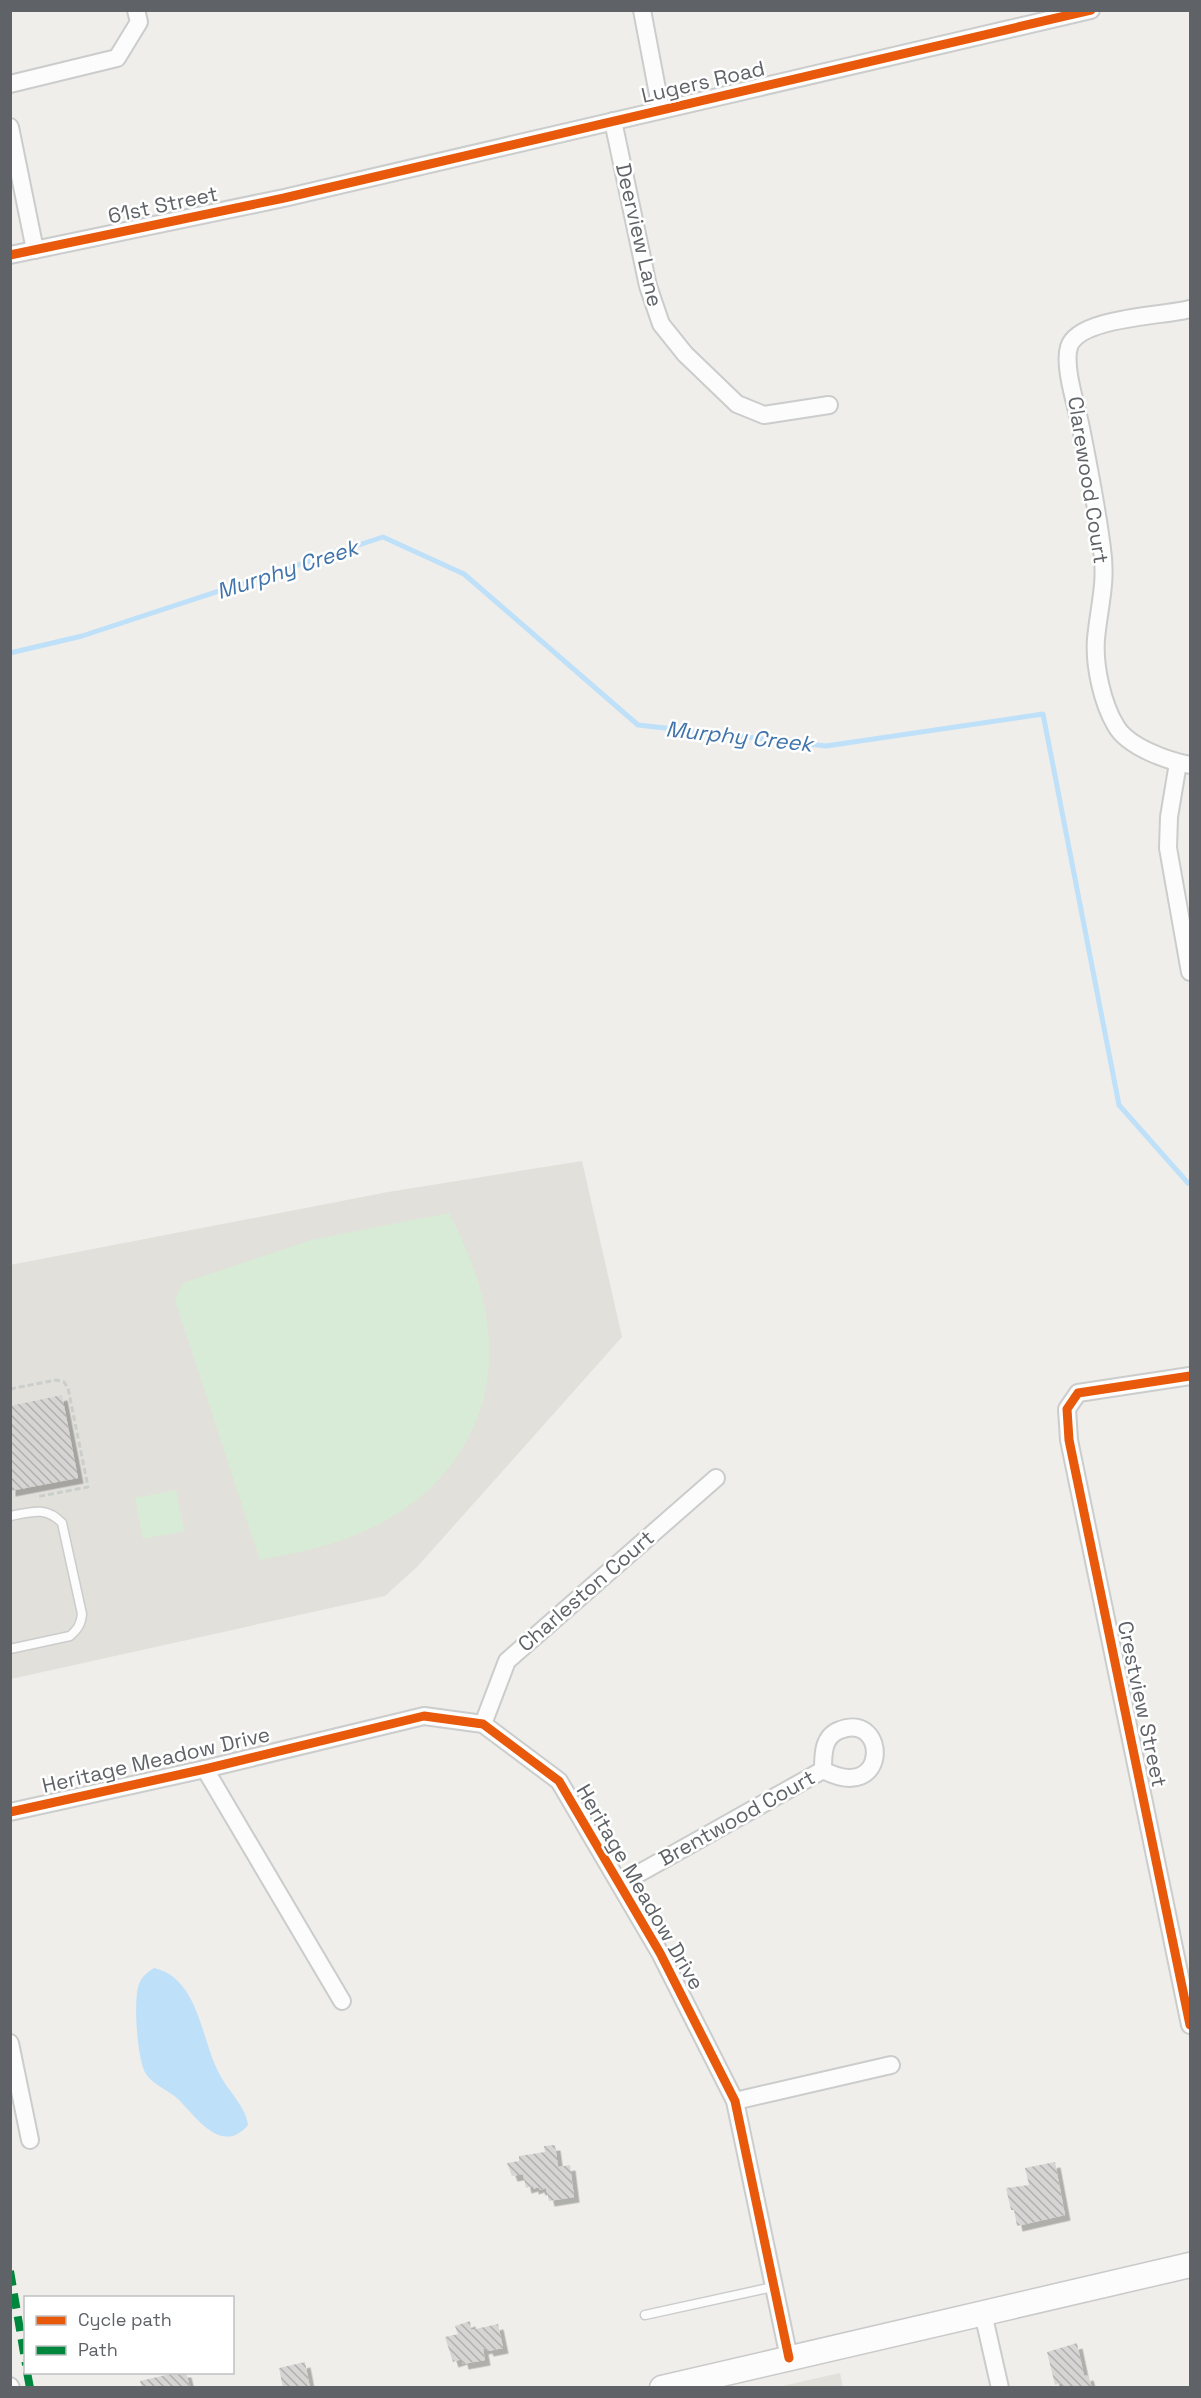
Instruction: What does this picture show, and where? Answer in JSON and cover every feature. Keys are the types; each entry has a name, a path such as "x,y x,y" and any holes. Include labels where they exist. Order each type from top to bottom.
{"street":[{"path":"10,84 117,58 139,22 136,10"},
{"path":"642,10 661,110"},
{"name":"Lugers Road","path":"323,189 1091,10"},
{"name":"Deerview Lane","path":"613,121 648,286 661,324 685,354 737,404 764,415 829,405"},
{"path":"10,128 35,250"},
{"name":"61st Street","path":"10,255 323,189"},
{"name":"Clarewood Court","path":"1184,764 1140,747 1117,729 1104,703 1096,640 1104,588 1102,551 1091,478 1069,368 1069,347 1079,334 1101,326 1130,317 1191,309"},
{"path":"1184,764 1169,817 1168,848 1191,972"},
{"name":"Crestview Street","path":"1191,1376 1078,1393 1067,1409 1069,1440 1191,2025"},
{"name":"Charleston Court","path":"483,1724 507,1661 716,1478"},
{"name":"Heritage Meadow Drive","path":"10,1812 205,1769 424,1716 483,1724 559,1781 660,1953 735,2101 789,2358"},
{"path":"205,1769 342,2001"},
{"name":"Brentwood Court","path":"620,1884 823,1770"},
{"path":"10,2043 30,2140"},
{"path":"735,2101 891,2065"},
{"path":"662,2388 692,2384 789,2358 1191,2265"},
{"path":"982,2313 1000,2388"}],"lane":[{"path":"10,1516 45,1511 54,1515 62,1523 82,1614 81,1623 70,1636 10,1648"},
{"path":"645,2315 773,2287"}],"path":[{"path":"10,1389 56,1380 64,1382 68,1388 88,1487 33,1498"}],"shaded area":[{"path":"582,1161 622,1337 418,1566 385,1596 11,1679 10,1265 388,1192"},
{"path":"840,2373 843,2387 778,2387"}],"green space":[{"path":"449,1213 467,1250 480,1289 486,1315 489,1350 486,1384 478,1416 464,1445 446,1471 423,1495 396,1515 340,1541 260,1560 175,1300 183,1283 311,1240"},
{"path":"176,1490 184,1531 143,1539 135,1498"}],"water":[{"path":"154,1968 169,1974 181,1984 190,1997 219,2073 247,2118 248,2125 238,2134 229,2137 210,2130 146,2074 138,2044 136,2003 140,1981"}],"building":[{"path":"62,1395 78,1478 10,1491 10,1406"},
{"path":"555,2145 558,2167 570,2165 574,2197 549,2201 546,2188 533,2189 533,2186 526,2188 523,2174 512,2176 507,2163 519,2161 519,2156 545,2152 544,2146"},
{"path":"1055,2162 1065,2215 1017,2226 1006,2188 1029,2185 1025,2168"},
{"path":"470,2321 471,2330 498,2324 503,2348 488,2351 487,2348 483,2349 485,2360 463,2364 462,2359 453,2362 445,2337 458,2334 455,2326"},
{"path":"1077,2343 1084,2376 1088,2375 1092,2388 1063,2388 1062,2383 1055,2385 1047,2352"},
{"path":"305,2362 310,2388 283,2388 279,2368"},
{"path":"170,2374 186,2374 190,2388 142,2388 140,2381"}],"waterway":[{"name":"Murphy Creek","path":"10,653 82,636 383,537 464,574 638,725 826,746 1043,714 1119,1105 1190,1183"}],"marked path":[{"path":"10,2271 24,2353"},
{"path":"27,2374 30,2388"}],"cycle path":[{"path":"10,255 284,198 1091,10"},
{"path":"1190,1376 1078,1393 1067,1409 1069,1440 1190,2025"},
{"path":"10,1812 205,1769 424,1716 483,1724 559,1781 660,1953 735,2101 789,2358"}]}
